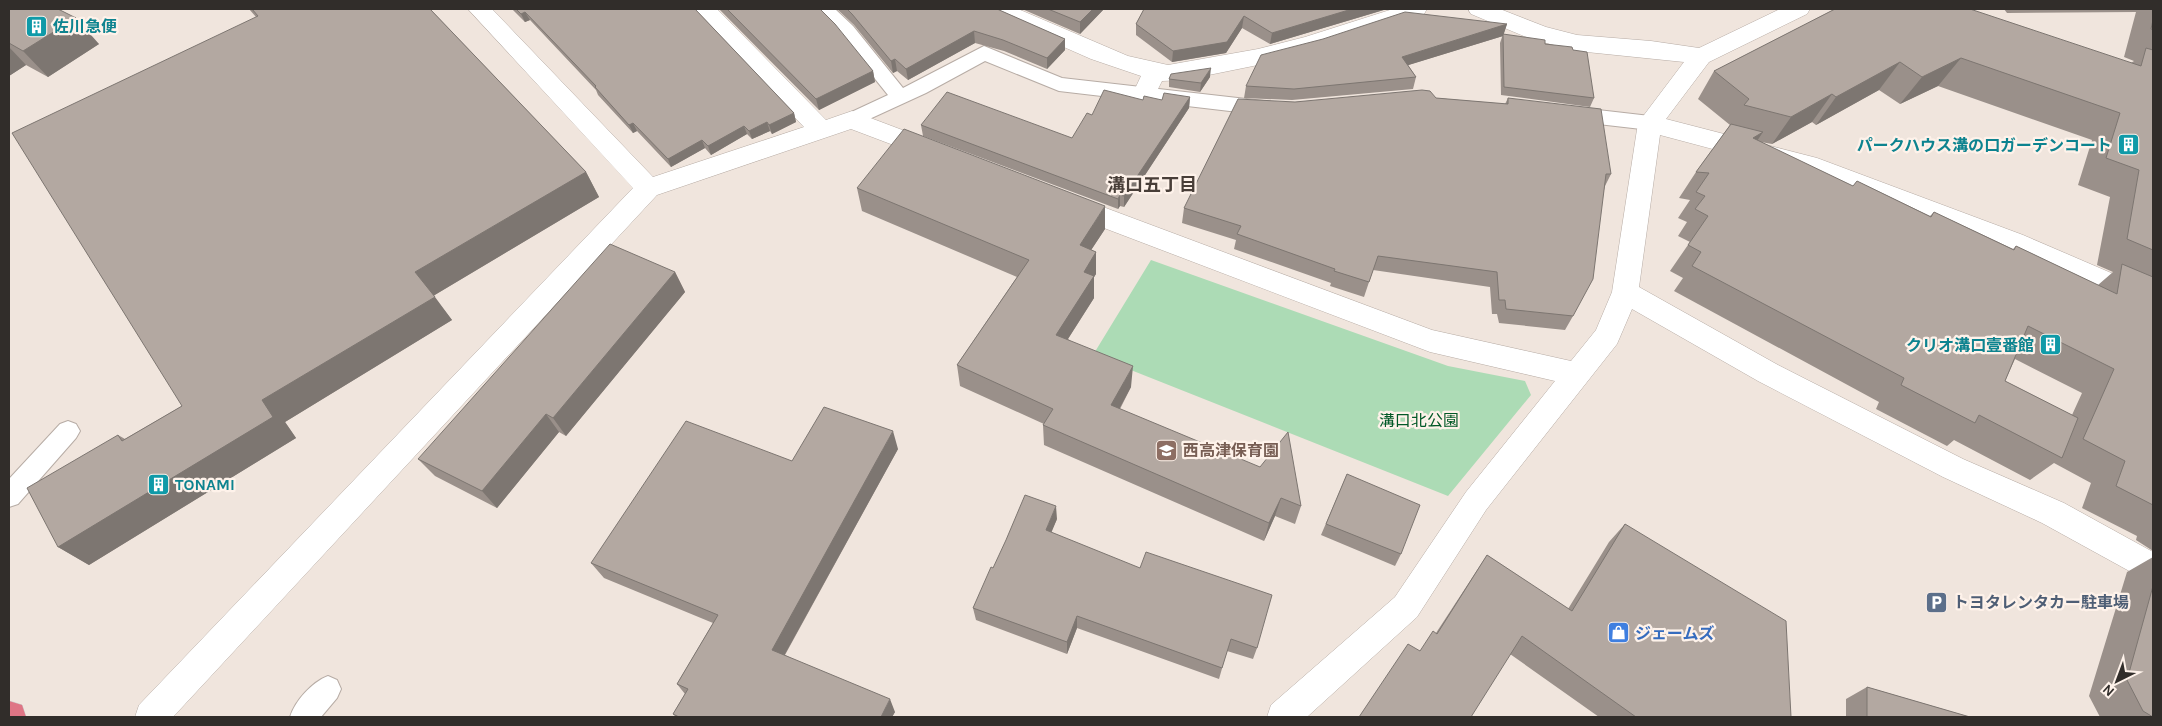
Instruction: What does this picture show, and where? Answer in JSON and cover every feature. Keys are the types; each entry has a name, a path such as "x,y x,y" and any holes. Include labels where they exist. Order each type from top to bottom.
{"street":[{"path":"479,9 648,188"},
{"path":"704,9 822,130"},
{"path":"997,9 1020,17 1075,43 1136,66 1166,74 1247,61 1416,9"},
{"path":"1480,9 1539,33 1577,43 1651,49 1701,56"},
{"path":"1283,717 1406,607 1476,501 1607,336 1625,292 1650,123 1701,56 1799,9"},
{"path":"1145,93 1155,71"},
{"path":"151,717 648,188 852,120 954,159"},
{"path":"1650,123 1808,165 2014,242 2153,303"},
{"path":"1047,195 1430,341 1577,374"},
{"path":"1625,292 1768,373 1953,468 2053,513 2153,568"}],"lane":[{"path":"824,9 846,30 900,97"},
{"path":"852,120 900,97 984,52 1059,84 1145,93 1245,107 1282,109"},
{"path":"1556,112 1650,123"},
{"path":"9,496 68,431"},
{"path":"303,717 328,689"}],"green space":[{"name":"溝口北公園","path":"1151,260 1448,366 1525,381 1531,395 1448,496 1093,355"}],"building":[{"path":"9,9 58,9 76,18 23,51 9,43"},
{"path":"252,9 430,9 586,172 415,272 435,297 262,400 273,417 58,547 27,488 118,435 122,441 182,406 12,133 258,16"},
{"path":"516,9 695,9 794,113 769,125 767,122 749,131 744,126 708,146 702,140 668,159 633,123 629,125 596,86 525,12 521,14"},
{"path":"727,9 820,9 835,24 873,71 816,99"},
{"path":"847,9 997,9 1065,39 1047,58 1003,40 974,31 906,69 895,59 891,61"},
{"path":"1048,9 1093,9 1080,22"},
{"path":"1144,9 1352,9 1272,33 1244,16 1227,42 1173,51 1136,24"},
{"path":"1835,9 1970,9 2141,66 2146,48 2153,50 2153,250 2127,239 2139,170 2106,158 2120,113 1961,58 1922,77 1900,62 1836,97 1832,94 1791,117 1744,105 1749,99 1714,71"},
{"path":"1405,12 1507,24 1402,57 1416,77 1294,89 1246,86 1261,55 1323,39"},
{"path":"1503,34 1545,40 1545,44 1572,47 1573,50 1587,52 1594,98 1504,87"},
{"path":"1211,68 1201,83 1169,79 1171,74"},
{"path":"1104,90 1143,100 1144,96 1162,100 1164,93 1190,97 1124,196 1120,195 1118,199 921,125 947,92 1072,138 1087,113 1092,115"},
{"path":"1422,90 1430,91 1436,98 1508,104 1508,98 1601,109 1611,174 1606,174 1593,279 1573,316 1506,309 1505,300 1499,300 1497,272 1378,256 1369,282 1334,271 1335,269 1237,234 1241,226 1184,208 1238,99 1295,102"},
{"path":"1731,124 1763,132 1753,138 1853,186 1857,181 1931,217 1934,212 2014,250 2016,246 2117,294 2122,264 2153,277 2153,505 2116,486 2125,461 2083,439 2114,369 2028,326 2005,381 2078,418 2062,458 1979,415 1975,423 1901,385 1904,378 1692,266 1701,252 1688,245 1708,216 1695,209 1705,196 1696,192 1709,173 1696,172"},
{"path":"904,129 1105,206 1080,245 1096,252 1084,272 1094,276 1056,335 1133,366 1111,405 1260,467 1288,432 1301,506 1281,498 1269,523 1043,425 1053,409 957,365 1029,260 857,188"},
{"path":"610,244 675,272 553,418 546,414 482,491 418,459"},
{"path":"824,407 893,431 772,650 890,699 881,717 679,717 673,714 688,689 677,684 718,615 591,563 686,421 792,461"},
{"path":"1347,474 1420,505 1401,554 1326,524"},
{"path":"1025,495 1056,506 1046,530 1140,568 1146,552 1272,595 1257,648 1231,639 1222,668 1077,616 1067,642 973,608 991,567 993,568 1006,540"},
{"name":"ジェームズ","path":"1625,524 1786,621 1791,717 1636,717 1522,636 1471,717 1359,717 1408,644 1420,651 1433,631 1437,634 1487,555 1572,611"},
{"path":"2153,586 2153,717 2143,711 2127,680"},
{"path":"1867,687 1970,717 1867,717"}],"place":[{"name":"佐川急便","path":"37,26"},
{"name":"パークハウス溝の口ガーデンコート","path":"2128,145"},
{"name":"クリオ溝口壹番館","path":"2050,345"},
{"name":"西高津保育園","path":"1167,450"},
{"name":"TONAMI","path":"159,484"},
{"name":"トヨタレンタカー駐車場","path":"1937,602"},
{"name":"ジェームズ","path":"1619,633"}],"district":[{"name":"溝口五丁目","path":"1152,185"}]}
